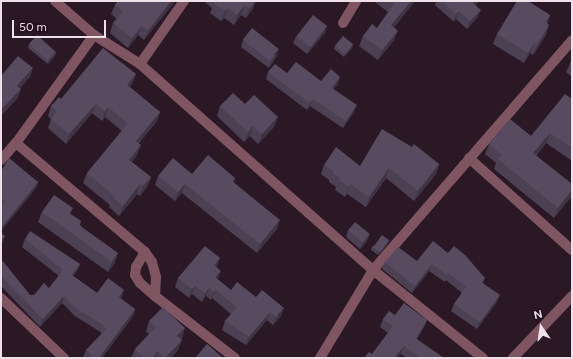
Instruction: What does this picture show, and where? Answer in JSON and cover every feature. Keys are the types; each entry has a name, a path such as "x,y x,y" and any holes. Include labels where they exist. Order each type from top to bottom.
{"street":[{"path":"55,1 94,35 140,64 373,270 483,358"},
{"path":"140,64 184,1"},
{"path":"343,23 356,1"},
{"path":"1,160 16,143 94,35"},
{"path":"320,358 373,270 572,40"},
{"path":"16,143 145,252 152,262 156,277 155,296"},
{"path":"469,158 572,250"},
{"path":"145,252 136,267 135,275 140,283 235,358"},
{"path":"513,358 572,296"},
{"path":"1,298 64,358"}],"building":[{"path":"118,1 171,1 148,31 142,26 132,38 113,23 123,11 115,5"},
{"path":"215,1 255,1 250,8 245,5 237,15 228,8 225,11 213,3"},
{"path":"390,1 411,1 391,25 398,31 382,50 363,36 372,24 377,28 394,4"},
{"path":"442,1 475,1 473,3 481,10 470,21 459,11 456,14"},
{"path":"517,1 528,1 550,15 546,22 549,25 537,45 534,43 528,53 497,34"},
{"path":"313,15 327,26 311,47 296,36"},
{"path":"252,28 279,49 270,61 243,40"},
{"path":"37,35 56,52 48,61 29,44"},
{"path":"343,36 353,44 345,54 335,46"},
{"path":"103,48 136,74 127,85 160,112 136,141 141,145 129,160 151,177 143,186 140,184 123,206 113,198 114,196 87,173 128,123 108,107 105,111 96,104 69,134 51,119 57,111 51,106 59,97 61,99"},
{"path":"18,56 33,68 17,86 21,89 1,110 1,76"},
{"path":"296,62 321,81 331,69 340,77 332,88 357,105 346,121 313,99 310,103 268,72 275,64 287,73"},
{"path":"233,93 245,104 254,95 278,117 262,134 253,126 248,132 220,106"},
{"path":"565,94 572,99 572,148 550,133 533,153 572,184 572,190 558,208 498,159 502,155 489,144 510,119 531,136"},
{"path":"382,129 412,147 414,144 439,164 418,191 389,168 369,197 351,184 349,187 339,180 340,178 332,172 333,170 324,165 336,147 360,166"},
{"path":"208,155 235,178 232,181 280,220 260,244 185,184 178,192 158,176 173,158 192,174"},
{"path":"9,158 38,182 1,228 1,206 5,201 1,197 1,171"},
{"path":"54,195 73,208 69,213 81,221 79,225 118,253 112,262 42,212"},
{"path":"355,222 370,234 363,243 348,231"},
{"path":"30,231 80,264 72,275 97,293 108,278 124,290 119,297 135,309 99,358 94,358 86,350 106,329 102,324 77,309 64,296 43,319 1,276 1,259 30,295 34,295 44,283 49,288 63,270 25,239"},
{"path":"1,233 5,236 1,241"},
{"path":"382,235 389,240 380,252 373,247"},
{"path":"433,241 448,253 454,246 465,255 485,278 481,282 500,295 480,322 454,304 466,287 449,273 447,275 432,264 415,286 385,262 398,247 417,261"},
{"path":"205,246 220,258 214,265 221,271 215,277 231,290 237,282 256,297 262,290 284,308 276,317 270,312 249,337 225,321 237,307 216,290 214,292 209,288 205,293 195,286 192,289 178,278"},
{"path":"404,303 427,320 416,339 444,358 421,358 404,346 394,358 364,358 369,352 372,354 393,326 383,319 389,311 395,315"},
{"path":"163,307 185,328 177,336 182,340 165,358 158,351 152,358 144,358 135,349 156,327 149,321"},
{"path":"207,344 223,358 196,357"}]}
